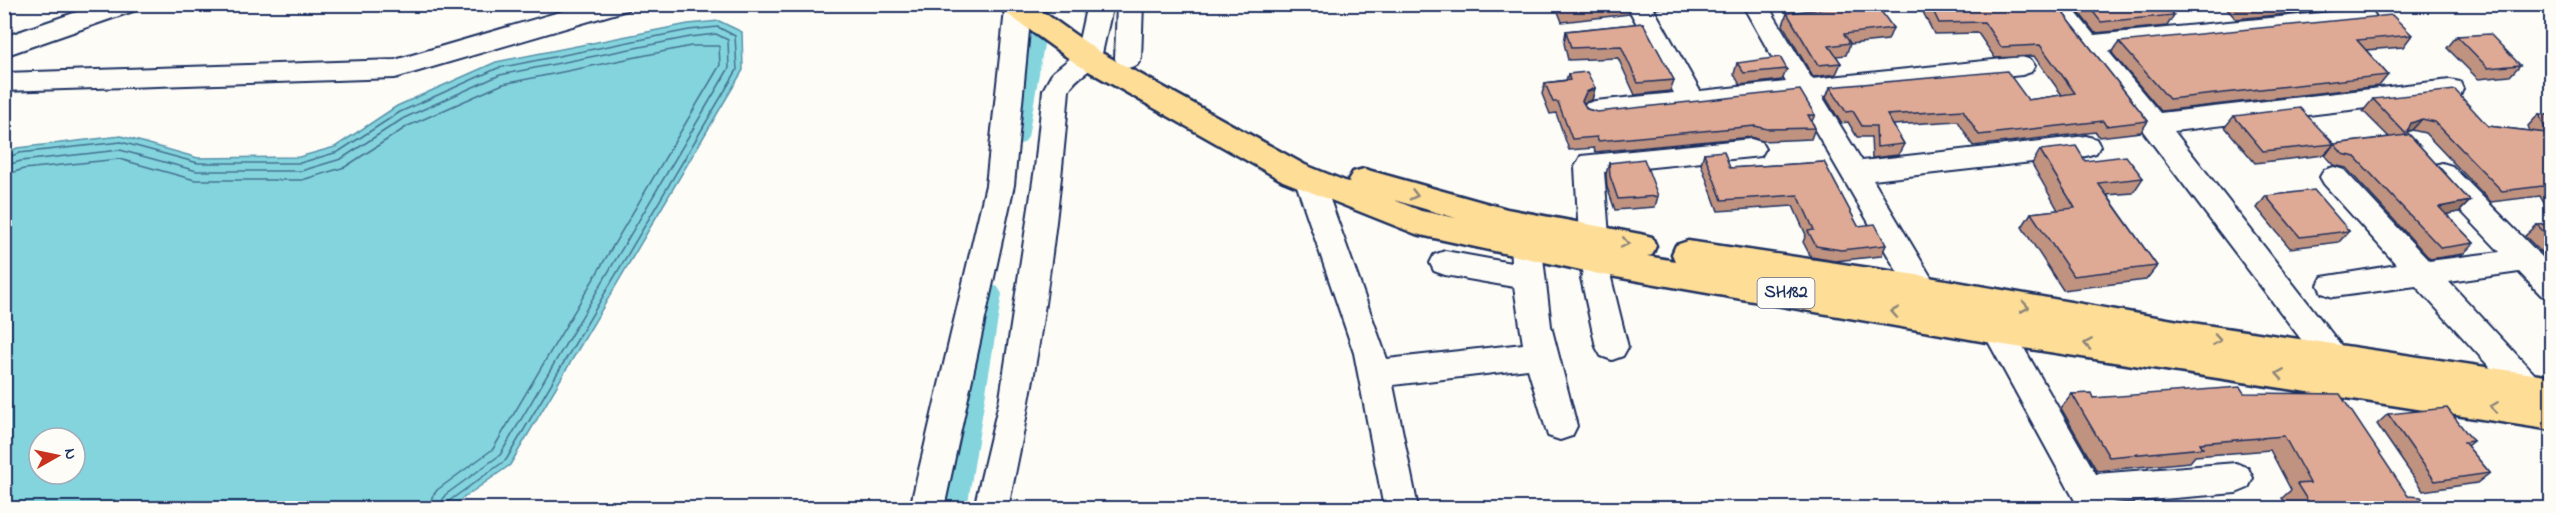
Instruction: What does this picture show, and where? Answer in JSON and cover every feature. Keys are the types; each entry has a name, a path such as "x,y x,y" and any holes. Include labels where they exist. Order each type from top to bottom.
{"main road":[{"name":"SH182","path":"1057,21 1416,222 1525,249 1657,249 1923,289 1980,299 2340,384 2540,390"},
{"name":"SH182","path":"1057,21 1309,180 1350,185"},
{"name":"SH182","path":"1597,249 1998,330 2552,415"}],"street":[{"path":"4,47 127,4"},
{"path":"4,82 395,69 618,4"},
{"path":"1128,59 1130,4"},
{"path":"2055,4 2153,124 2340,384"},
{"path":"1766,12 1806,90 1923,289"},
{"path":"2087,44 2363,17"},
{"path":"1637,18 1692,101"},
{"path":"927,508 1000,185 1057,21"},
{"path":"991,508 1016,398 1049,168 1056,90 1062,78 1057,21"},
{"path":"1595,111 2022,66"},
{"path":"2153,124 2450,89"},
{"path":"1856,172 2086,146"},
{"path":"1612,347 1596,278 1597,249 1588,167 1591,163 1751,149"},
{"path":"2421,150 2552,287"},
{"path":"2334,177 2421,273 2540,390"},
{"path":"1309,180 1363,330 1375,374 1401,508"},
{"path":"1445,263 1525,249 1539,355 1560,426"},
{"path":"2333,285 2524,260"},
{"path":"1980,299 2093,499 2236,478"},
{"path":"1375,374 1539,355"}],"water":[{"path":"719,21 742,32 743,70 510,465 449,508 5,508 5,154 17,148 121,136 198,158 299,157 335,147 397,106 496,62 688,24"}],"building":[{"path":"1564,4 1592,4 1565,8"},
{"path":"1876,4 1893,28 1844,34 1850,43 1829,46 1841,63 1818,65 1787,13"},
{"path":"1930,4 2056,4 2148,121 2106,126 2103,121 1979,135 1963,110 1887,115 1904,144 1877,147 1876,126 1862,126 1853,111 1846,112 1830,87 2007,71 2028,100 2075,93 2040,45 2001,47 1984,22 1939,23"},
{"path":"2087,4 2166,4 2174,15 2101,22"},
{"path":"2240,4 2284,4 2243,8"},
{"path":"2392,15 2412,35 2357,40 2388,75 2169,99 2119,42"},
{"path":"1643,23 1674,80 1638,83 1621,46 1571,48 1566,31"},
{"path":"2490,34 2520,65 2488,68 2457,36"},
{"path":"1780,57 1787,69 1744,73 1737,63"},
{"path":"1587,72 1595,88 1586,92 1582,101 1587,109 1597,112 1800,90 1815,115 1808,115 1815,128 1767,129 1755,126 1598,141 1597,137 1572,139 1558,102 1553,102 1545,83 1570,80 1568,74"},
{"path":"2455,90 2488,126 2547,133 2539,114 2552,116 2552,185 2502,191 2435,122 2422,119 2411,123 2407,132 2470,201 2439,207 2474,243 2441,248 2355,157 2343,154 2334,144 2407,135 2373,99"},
{"path":"2300,108 2334,144 2263,151 2234,116"},
{"path":"2076,146 2085,161 2126,156 2143,178 2098,183 2157,266 2073,276 2031,213 2075,208 2040,150"},
{"path":"1724,151 1730,168 1824,162 1858,226 1875,224 1886,245 1841,250 1816,246 1808,231 1814,230 1798,195 1722,200 1704,153"},
{"path":"1644,159 1658,196 1618,199 1610,176 1609,163"},
{"path":"2314,190 2349,231 2300,237 2266,196"},
{"path":"2552,224 2552,240 2537,225"},
{"path":"2240,387 2244,393 2340,394 2408,496 2421,497 2429,508 2312,508 2297,484 2310,483 2284,436 2200,443 2203,448 2109,457 2072,394 2091,393 2093,398"},
{"path":"2447,408 2473,441 2464,442 2490,473 2435,481 2388,414"}],"waterway":[{"path":"1016,137 1040,4"},
{"path":"952,508 989,294"}]}
